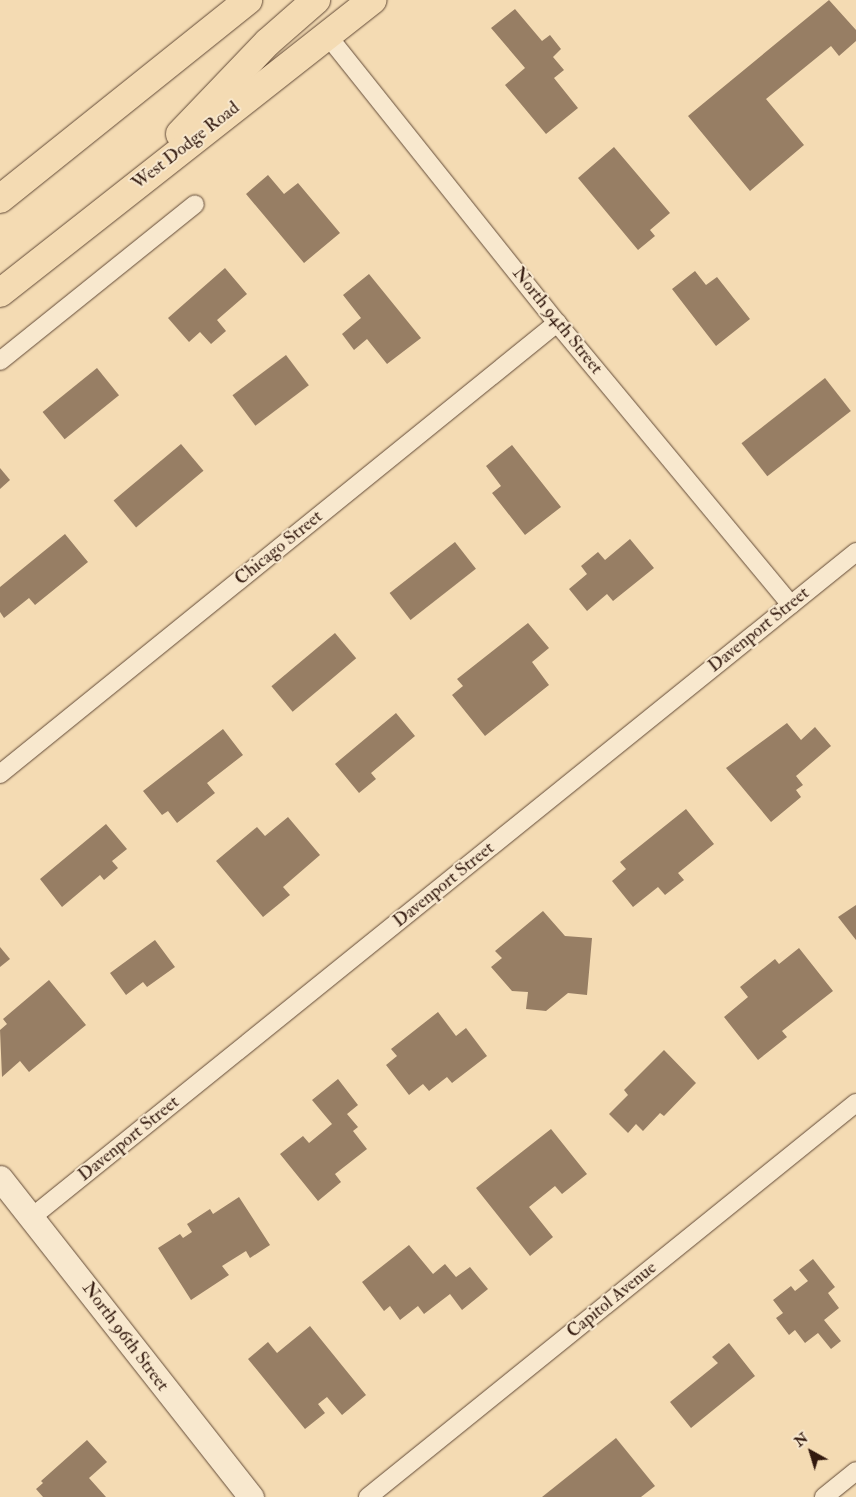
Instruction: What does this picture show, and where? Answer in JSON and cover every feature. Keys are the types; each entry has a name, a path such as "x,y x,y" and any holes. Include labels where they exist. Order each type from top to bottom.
{"highway":[{"path":"0,200 248,0"},
{"path":"144,178 225,85 316,0"},
{"name":"West Dodge Road","path":"0,293 372,0"}],"street":[{"name":"North 94th Street","path":"327,35 557,323 791,605"},
{"path":"0,361 195,204"},
{"name":"Chicago Street","path":"0,774 557,323"},
{"name":"Davenport Street","path":"32,1217 856,552"},
{"name":"Capitol Avenue","path":"368,1497 856,1103"},
{"name":"North 96th Street","path":"0,1178 251,1497"},
{"path":"824,1497 856,1471"}],"building":[{"path":"829,0 856,30 856,41 839,56 831,46 766,99 804,145 750,191 688,116"},
{"path":"515,9 542,41 550,35 561,49 553,57 564,70 554,78 578,108 546,134 505,85 525,68 491,28"},
{"path":"614,147 670,213 650,230 655,236 638,250 578,178"},
{"path":"268,175 284,194 298,183 340,233 304,263 246,194"},
{"path":"225,268 247,294 217,320 226,331 211,344 200,332 189,342 168,318"},
{"path":"695,271 706,285 717,277 750,319 716,346 672,289"},
{"path":"369,274 421,338 387,364 367,339 354,350 342,334 361,318 343,295"},
{"path":"286,355 309,385 255,426 232,395"},
{"path":"97,368 119,395 65,439 43,412"},
{"path":"825,378 851,411 767,476 741,443"},
{"path":"181,444 203,471 136,527 114,501"},
{"path":"512,445 561,507 525,535 492,493 501,486 486,466"},
{"path":"0,468 10,480 0,489"},
{"path":"65,534 88,562 35,605 29,598 4,618 0,612 0,587"},
{"path":"630,539 654,568 613,601 607,594 587,611 569,589 587,574 581,566 598,552 605,560"},
{"path":"455,542 476,569 411,620 390,593"},
{"path":"528,623 549,648 532,662 549,685 485,736 452,695 463,686 457,679"},
{"path":"335,633 356,658 293,712 271,686"},
{"path":"396,713 415,736 371,773 376,779 359,793 335,764"},
{"path":"787,723 801,740 815,727 831,746 796,776 803,785 796,790 801,797 771,822 726,768"},
{"path":"223,729 243,755 207,783 215,793 177,823 168,811 162,815 143,791"},
{"path":"686,809 714,844 678,873 684,880 665,895 658,887 633,907 612,881 626,869 620,862"},
{"path":"288,817 320,855 283,887 290,895 263,917 216,861 257,827 265,836"},
{"path":"106,824 127,849 112,861 118,868 104,880 100,875 62,907 40,879"},
{"path":"856,905 856,940 838,917"},
{"path":"543,911 565,936 592,938 587,995 568,993 546,1011 526,1009 528,992 512,991 491,967 502,958 495,951"},
{"path":"155,940 175,967 147,987 143,982 126,995 110,973"},
{"path":"0,947 10,959 0,967"},
{"path":"799,948 833,991 782,1031 787,1037 758,1060 724,1017 748,997 740,987 775,959 779,964"},
{"path":"49,980 86,1025 29,1072 20,1061 2,1077 0,1030 7,1024 3,1019"},
{"path":"438,1012 456,1036 466,1028 487,1056 452,1083 447,1077 429,1091 423,1084 409,1095 386,1065 397,1056 391,1049"},
{"path":"664,1050 696,1083 664,1116 660,1113 643,1131 636,1124 628,1133 609,1114 628,1095 624,1090"},
{"path":"338,1079 358,1105 347,1114 358,1127 353,1131 367,1149 335,1174 341,1182 318,1201 280,1154 303,1136 309,1143 332,1124 312,1100"},
{"path":"551,1129 587,1174 562,1194 555,1186 529,1207 553,1237 530,1256 476,1188"},
{"path":"239,1197 270,1245 250,1258 246,1251 222,1266 229,1275 191,1300 158,1248 180,1234 183,1238 192,1232 187,1224 210,1209 213,1214"},
{"path":"409,1245 433,1274 445,1264 456,1277 470,1267 488,1289 462,1310 450,1294 424,1314 418,1306 400,1320 390,1306 384,1311 362,1282"},
{"path":"813,1259 835,1287 828,1293 839,1308 824,1320 841,1341 831,1349 818,1333 805,1343 795,1330 789,1335 776,1318 783,1313 773,1300 791,1286 795,1291 808,1281 799,1270"},
{"path":"310,1326 366,1395 342,1415 327,1397 318,1404 325,1413 305,1429 248,1359 268,1342 277,1353"},
{"path":"729,1343 755,1376 691,1428 670,1402 718,1363 712,1357"},
{"path":"616,1438 655,1486 641,1497 542,1497"},
{"path":"87,1440 107,1462 89,1478 106,1497 43,1497 36,1489 43,1483 41,1481"}]}
